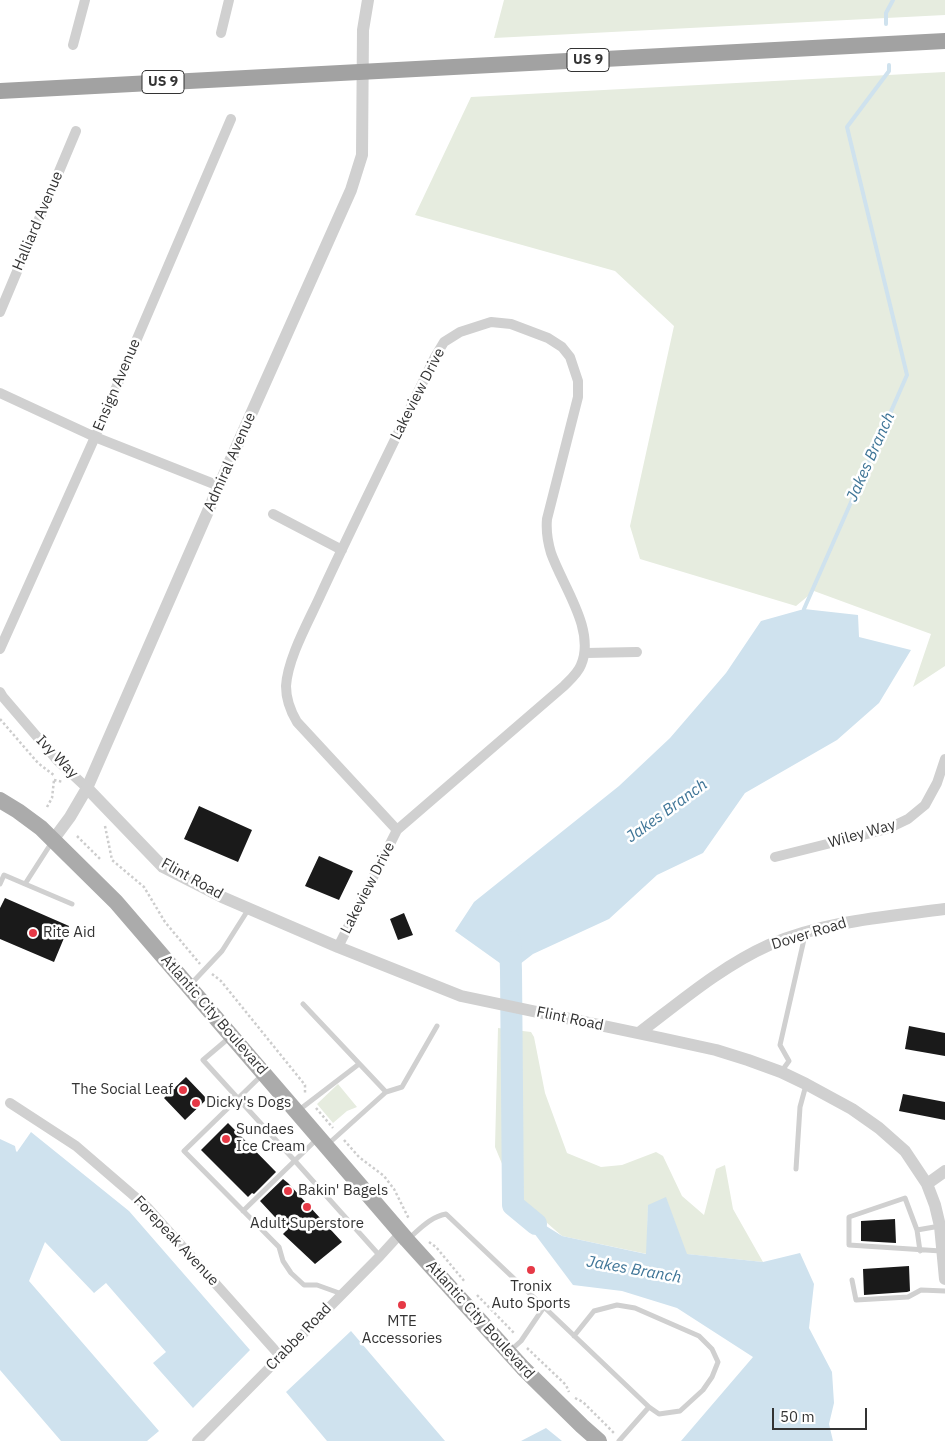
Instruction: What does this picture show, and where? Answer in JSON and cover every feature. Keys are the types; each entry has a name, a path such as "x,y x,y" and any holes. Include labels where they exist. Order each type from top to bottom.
{"highway":[{"name":"US 9","path":"0,91 945,41"}],"main road":[{"name":"Atlantic City Boulevard","path":"0,800 34,822 116,902 297,1112 326,1137 509,1353 599,1441"}],"street":[{"path":"72,45 85,0"},
{"path":"221,33 229,0"},
{"name":"Admiral Avenue","path":"53,840 88,788 219,486 352,190 362,155 363,30 368,0"},
{"name":"Ensign Avenue","path":"0,649 95,437 230,119"},
{"name":"Halliard Avenue","path":"0,312 76,131"},
{"name":"Lakeview Drive","path":"338,947 397,830 564,686 581,668 586,653 586,643 578,614 550,551 546,528 578,397 578,381 570,357 562,347 548,338 511,324 491,322 460,332 444,342 342,550 294,653 288,672 286,688 290,710 296,722 397,830"},
{"path":"0,393 95,437 219,486"},
{"path":"273,514 342,550"},
{"path":"586,653 637,652"},
{"name":"Ivy Way","path":"0,692 2,697 58,760 117,819"},
{"name":"Wiley Way","path":"775,857 887,829 908,819 925,805 937,783 945,759"},
{"name":"Flint Road","path":"117,819 163,867 186,880 338,947 461,996 716,1050 781,1072 852,1109 879,1128 905,1151 927,1184 940,1226 945,1279"},
{"name":"Dover Road","path":"639,1033 698,989 733,966 769,946 806,932 848,921 945,909"},
{"name":"Forepeak Avenue","path":"10,1103 76,1146 148,1208 281,1357"},
{"path":"927,1184 945,1171"},
{"name":"Crabbe Road","path":"197,1441 380,1256 409,1234"}],"lane":[{"path":"25,884 53,840"},
{"path":"0,884 4,875 72,904"},
{"path":"189,986 222,951 249,909"},
{"path":"781,1072 789,1061 780,1046 806,932"},
{"path":"303,1004 386,1092"},
{"path":"243,1211 295,1161 386,1092 402,1087 437,1026"},
{"path":"232,1036 203,1060 380,1256"},
{"path":"297,1112 359,1064"},
{"path":"264,1073 184,1151 279,1247 283,1260 291,1273 304,1285 317,1285 342,1294"},
{"path":"796,1169 800,1107 806,1084"},
{"path":"920,1251 917,1230 904,1198 849,1217 849,1245 920,1251 943,1251"},
{"path":"409,1234 439,1215 446,1214 574,1336 659,1414 680,1411 704,1390 718,1362 712,1350 699,1336 634,1308 617,1305 594,1311 574,1336"},
{"path":"917,1230 940,1226"},
{"path":"852,1280 856,1300 908,1297 921,1290 945,1291"},
{"path":"509,1353 544,1307"},
{"path":"620,1440 650,1407"}],"path":[{"path":"0,718 38,764 55,776"},
{"path":"47,807 52,798 58,760"},
{"path":"101,820 106,828 112,860 144,887 165,922 204,969 222,981 306,1084 305,1096"},
{"path":"77,836 100,860"},
{"path":"316,1108 326,1137"},
{"path":"345,1142 359,1157 384,1176 394,1189 408,1217 409,1234 430,1242 436,1247 466,1284"},
{"path":"474,1293 566,1385 571,1396 583,1402 620,1440"}],"shaded area":[{"path":"504,0 945,0 945,15 494,38"},
{"path":"945,72 945,666 913,687 931,634 814,591 796,606 640,559 630,526 674,326 615,271 415,215 471,97"},
{"path":"498,1028 531,1032 534,1037 545,1093 567,1153 601,1167 622,1165 656,1152 663,1156 682,1196 704,1215 716,1169 725,1165 733,1209 763,1262 686,1254 648,1205 647,1254 562,1236 515,1195 495,1147"},
{"path":"338,1084 357,1107 347,1111 333,1123 317,1104"}],"water":[{"path":"804,609 858,615 859,637 911,650 879,703 837,740 745,793 703,853 657,875 609,919 533,954 511,971 455,931 474,902 619,786 670,738 726,673 761,621"},
{"path":"31,1132 129,1211 250,1350 193,1408 153,1363 166,1352 106,1283 94,1293 45,1242 29,1281 159,1431 147,1441 61,1441 0,1370 0,1139 15,1146 17,1152"},
{"path":"666,1197 687,1254 763,1262 800,1253 814,1284 809,1328 832,1372 834,1403 829,1424 833,1441 681,1441 753,1357 677,1308 622,1291 573,1285 513,1205 562,1236 646,1254 648,1205"},
{"path":"351,1331 445,1441 327,1441 286,1392"},
{"path":"546,1428 562,1441 521,1441"}],"building":[{"path":"199,806 252,830 238,862 184,839"},
{"path":"319,856 353,871 339,900 305,886"},
{"name":"Rite Aid","path":"5,898 69,926 54,962 0,939 0,908"},
{"path":"404,913 413,935 398,940 390,919"},
{"path":"909,1026 945,1033 945,1056 905,1049"},
{"path":"186,1077 207,1099 185,1120 164,1098"},
{"path":"903,1094 945,1102 945,1120 899,1111"},
{"path":"228,1123 276,1172 254,1194 252,1193 248,1197 201,1150"},
{"path":"283,1179 342,1242 315,1264 283,1234 287,1230 260,1201"},
{"path":"895,1219 896,1243 861,1241 861,1221"},
{"path":"909,1266 910,1291 864,1295 863,1269"}],"waterway":[{"name":"Jakes Branch","path":"886,24 886,13 893,0"},
{"name":"Jakes Branch","path":"804,609 907,375 847,127 889,71 889,65"},
{"name":"Jakes Branch","path":"510,942 513,1205 536,1224"}],"place":[{"name":"Rite Aid","path":"33,933"},
{"name":"The Social Leaf","path":"183,1090"},
{"name":"Dicky's Dogs","path":"196,1103"},
{"name":"Sundaes Ice Cream","path":"226,1139"},
{"name":"Bakin' Bagels","path":"288,1191"},
{"name":"Adult Superstore","path":"307,1207"},
{"name":"Tronix Auto Sports","path":"531,1270"},
{"name":"MTE Accessories","path":"402,1305"}]}
